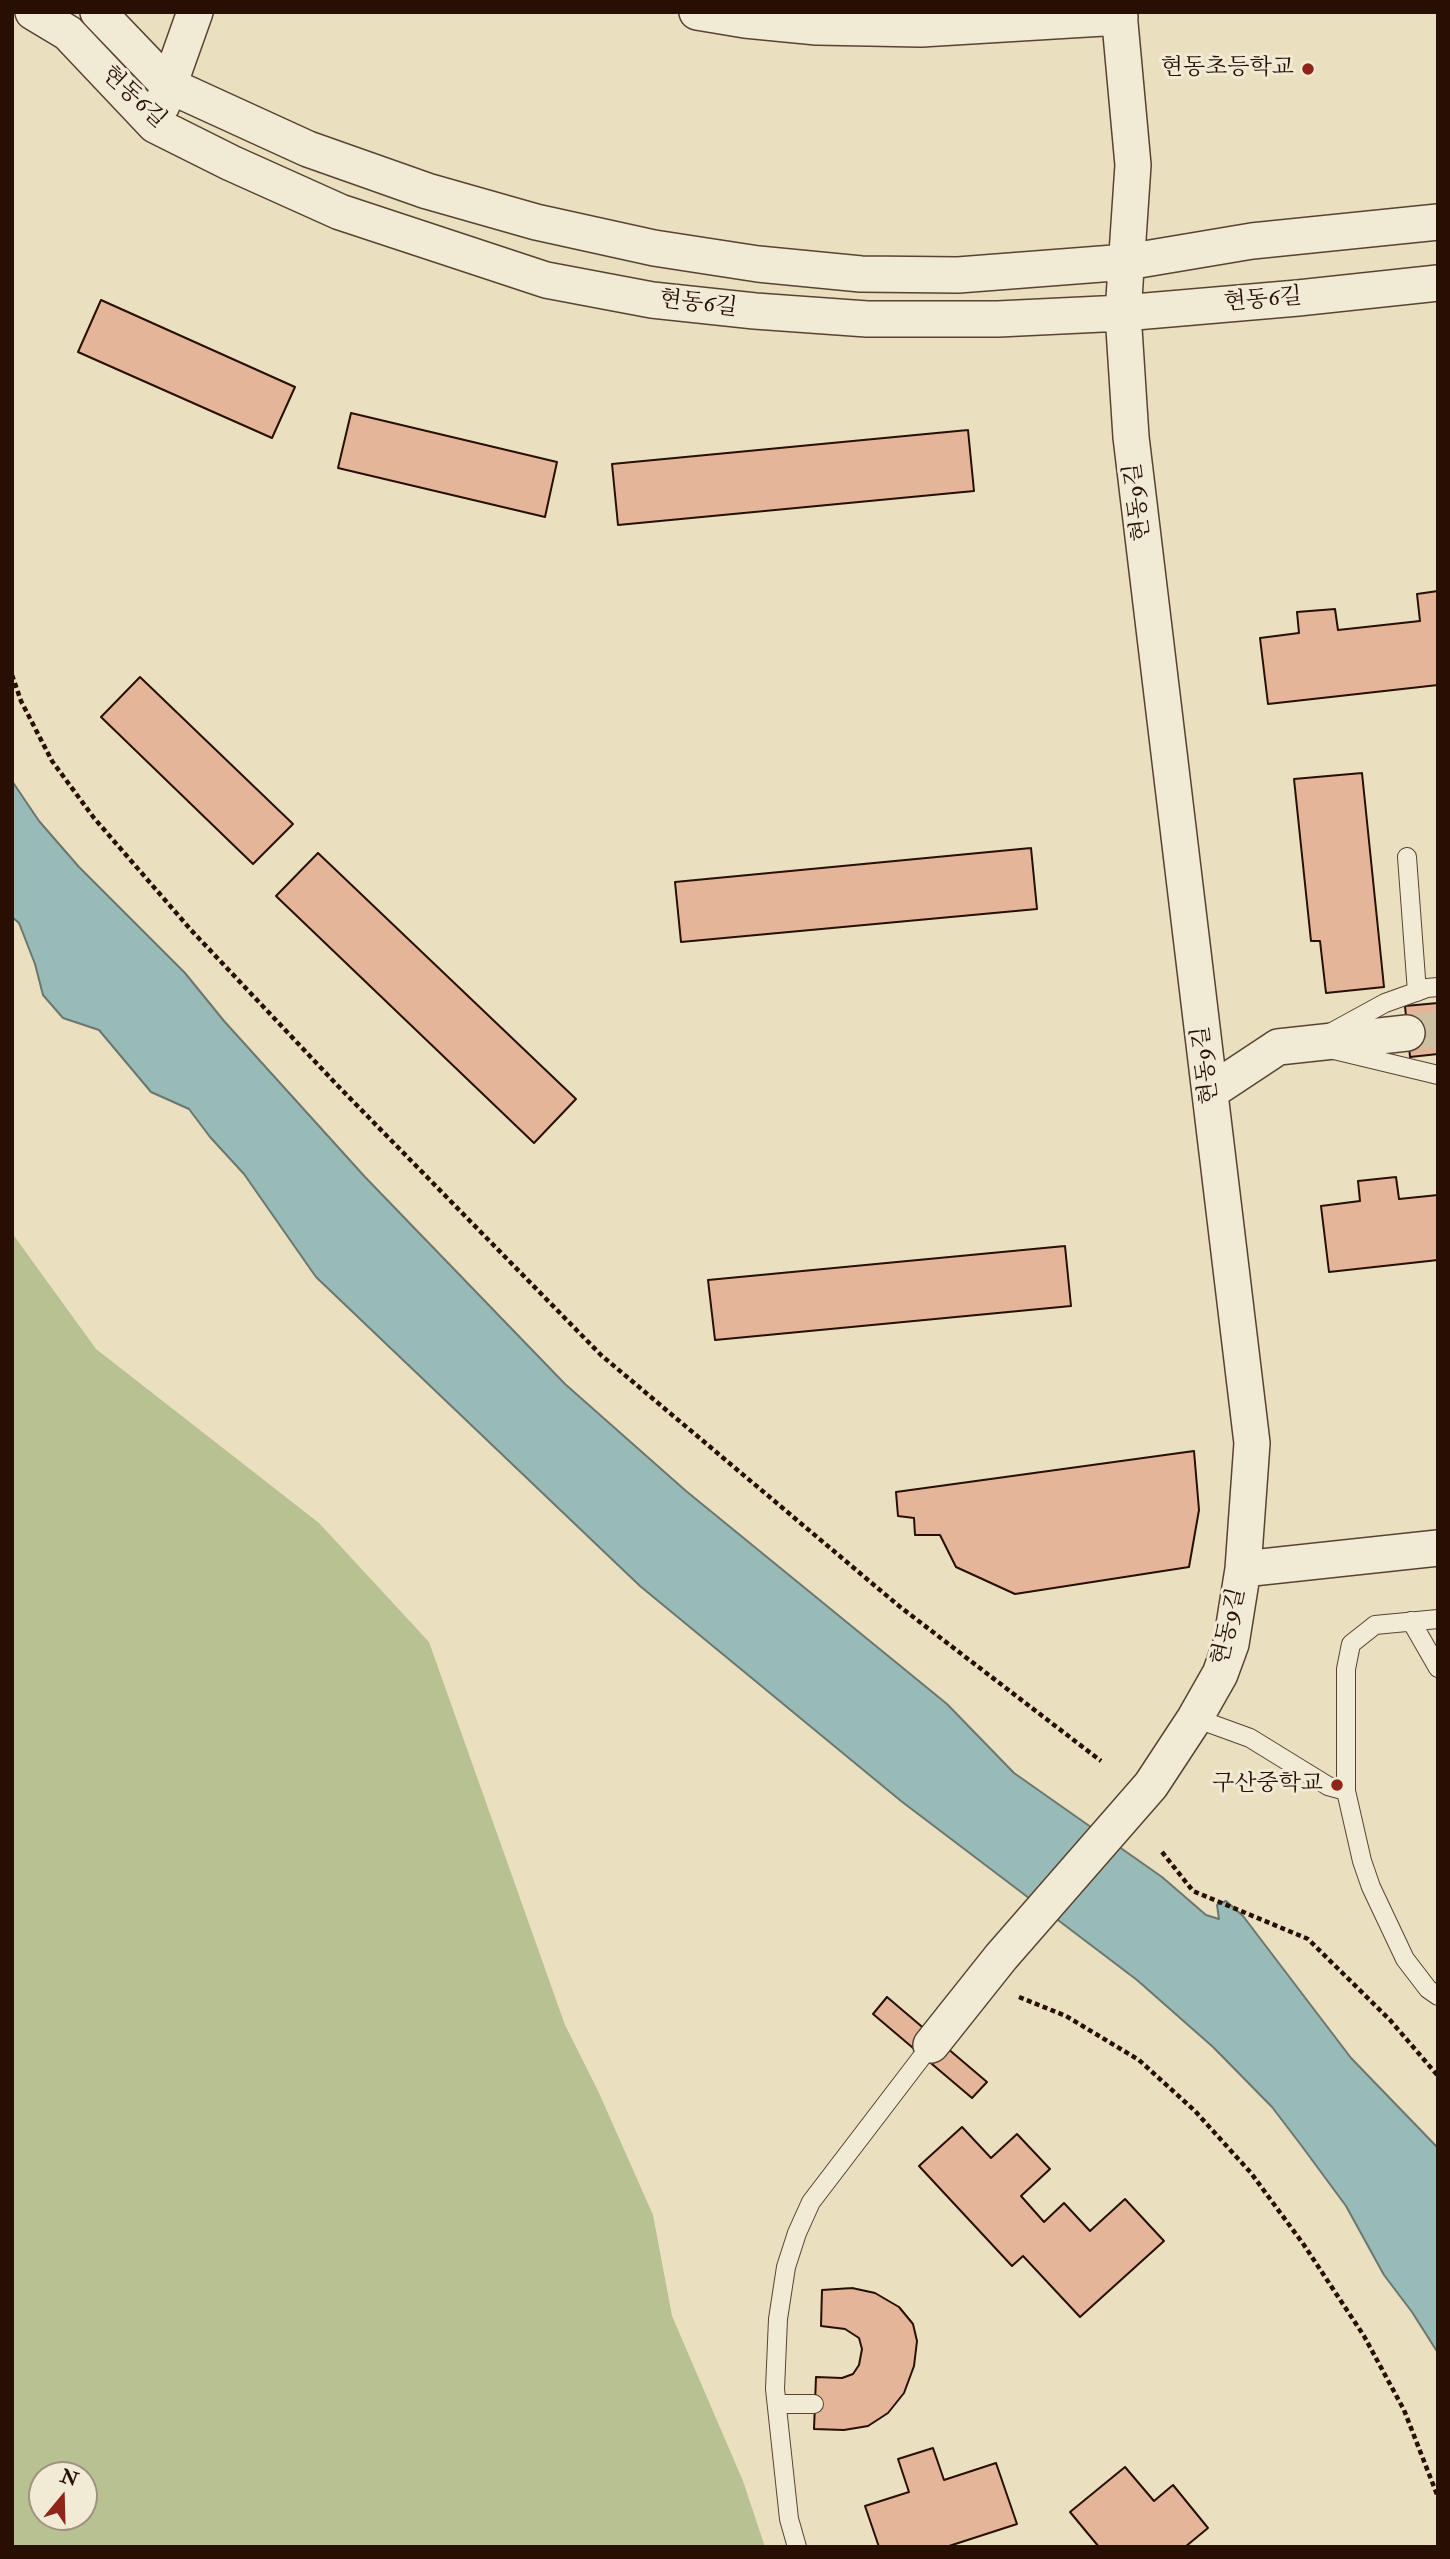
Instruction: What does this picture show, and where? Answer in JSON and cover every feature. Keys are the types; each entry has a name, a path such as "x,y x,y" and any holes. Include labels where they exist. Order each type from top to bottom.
{"street":[{"name":"현동6길","path":"33,12 68,33 155,124 231,163 340,212 438,246 559,282 652,300 755,312 867,319 998,319 1123,313 1438,283"},
{"name":"현동6길","path":"98,12 168,85 308,149 427,191 536,222 654,248 758,264 861,274 958,275 1127,262 1252,241 1438,222"},
{"path":"155,124 195,12"},
{"path":"697,12 746,20 816,20 921,29 1119,15"},
{"name":"현동9길","path":"931,2046 992,1969 1151,1785 1220,1674 1231,1644 1243,1569 1252,1443 1131,437 1123,313 1133,166 1119,15"},
{"path":"1210,1092 1278,1047 1407,1032"},
{"path":"1243,1569 1438,1548"}],"lane":[{"path":"1407,857 1417,992"},
{"path":"1311,1044 1385,1003 1438,987"},
{"path":"1311,1044 1438,1076"},
{"path":"1438,1619 1375,1625 1352,1644 1346,1669 1346,1791 1362,1861 1371,1887 1405,1959 1428,1989 1438,1996"},
{"path":"1411,1621 1438,1668"},
{"path":"1195,1717 1250,1738 1328,1786 1346,1791"},
{"path":"797,2547 789,2519 777,2404 778,2319 786,2267 797,2232 811,2202 931,2046"},
{"path":"777,2404 814,2404"}],"path":[{"path":"12,675 52,761 94,818 191,930 329,1077 591,1346 899,1606 1101,1761"},
{"path":"1162,1852 1193,1891 1308,1939 1390,2020 1438,2076"},
{"path":"992,1969 1139,2060 1195,2111 1242,2163 1304,2245 1364,2336 1404,2410 1438,2497"}],"green space":[{"path":"12,1233 96,1349 319,1523 429,1642 565,2025 599,2093 653,2215 672,2316 743,2481 765,2547 12,2547"}],"water":[{"path":"12,781 39,821 79,867 185,973 224,1021 365,1177 565,1384 686,1491 947,1704 1014,1773 1162,1877 1206,1915 1219,1919 1217,1905 1226,1901 1243,1916 1351,2058 1438,2148 1438,2353 1384,2275 1346,2206 1272,2107 1213,2047 1137,1980 901,1801 640,1586 316,1277 244,1174 189,1109 151,1092 99,1030 63,1018 43,995 35,964 19,923 12,917"}],"building":[{"path":"101,300 295,387 272,438 78,352"},
{"path":"351,413 557,462 545,517 338,468"},
{"path":"968,430 974,491 618,525 612,464"},
{"path":"1438,591 1438,685 1268,704 1260,638 1299,633 1297,612 1335,609 1338,630 1420,621 1417,594"},
{"path":"140,677 293,824 253,864 101,717"},
{"path":"1362,773 1384,987 1326,993 1320,941 1311,941 1294,779"},
{"path":"1031,848 1037,909 681,942 675,882"},
{"path":"318,853 576,1099 534,1143 276,896"},
{"path":"1438,1003 1438,1054 1410,1057 1405,1006"},
{"path":"1396,1177 1399,1199 1438,1195 1438,1260 1329,1272 1321,1206 1360,1201 1358,1181"},
{"path":"1065,1246 1071,1306 715,1340 708,1280"},
{"path":"1194,1451 1199,1510 1189,1567 1015,1594 956,1567 940,1535 915,1535 914,1518 898,1516 896,1492"},
{"path":"887,1997 987,2082 972,2098 873,2014"},
{"path":"962,2127 991,2158 1017,2134 1050,2169 1021,2196 1044,2222 1064,2203 1090,2231 1125,2199 1164,2241 1080,2317 1023,2256 1012,2266 919,2166"},
{"path":"852,2288 875,2293 899,2307 913,2324 917,2341 914,2366 904,2393 888,2413 868,2426 844,2430 814,2429 816,2377 842,2378 853,2374 859,2365 862,2349 859,2338 845,2329 821,2326 822,2290"},
{"path":"933,2448 944,2480 996,2463 1017,2524 946,2547 879,2547 865,2506 909,2492 898,2459"},
{"path":"1125,2467 1154,2501 1173,2485 1208,2528 1185,2547 1099,2547 1070,2512"}],"tunnel":[{"path":"1407,1033 1438,1029"}],"place":[{"name":"현동초등학교","path":"1308,69"},
{"name":"구산중학교","path":"1337,1785"}]}
